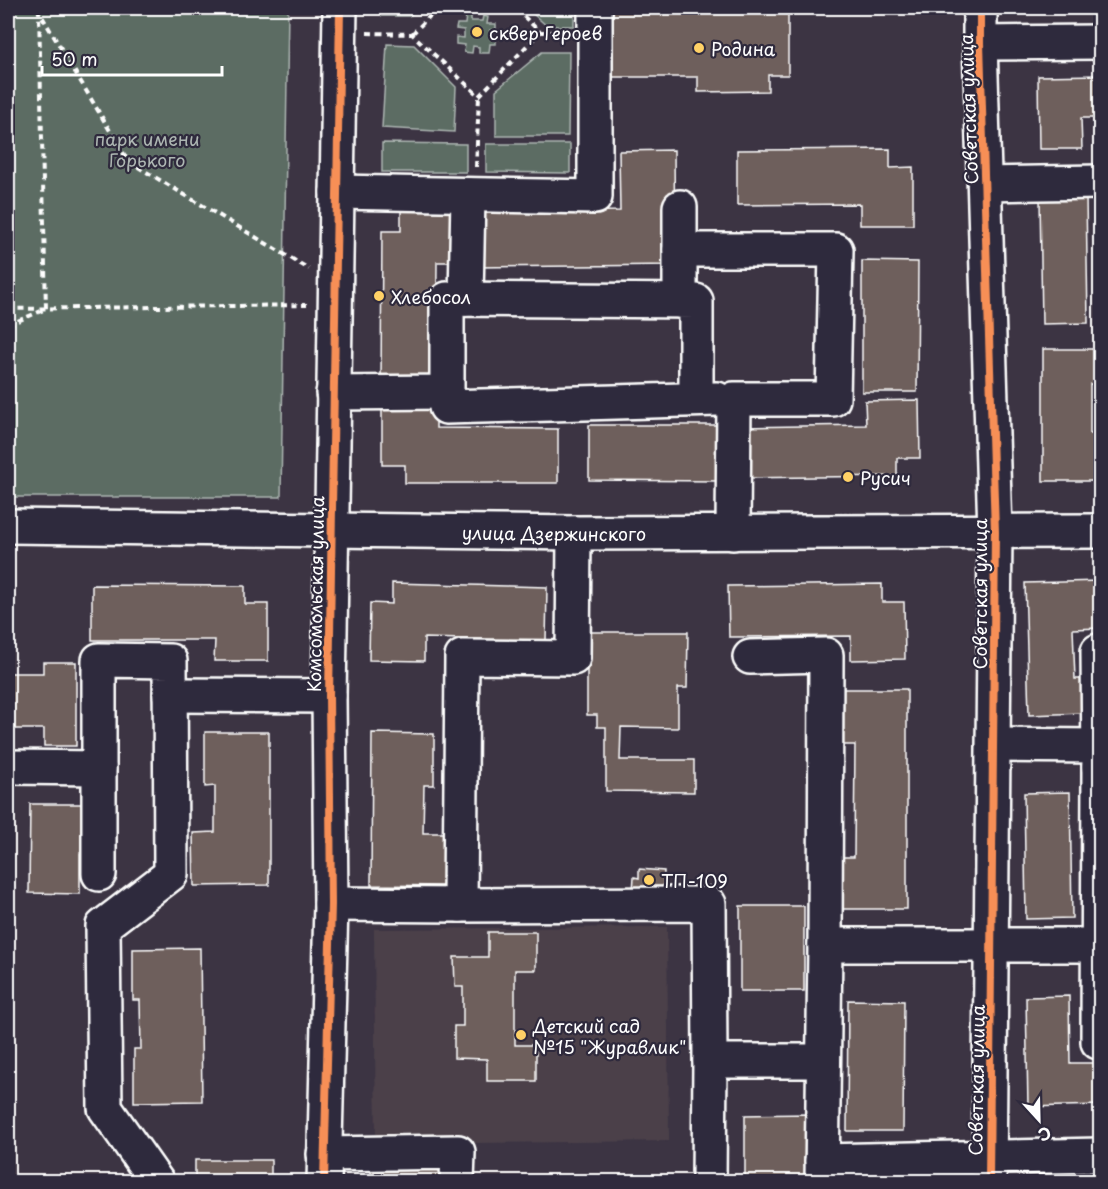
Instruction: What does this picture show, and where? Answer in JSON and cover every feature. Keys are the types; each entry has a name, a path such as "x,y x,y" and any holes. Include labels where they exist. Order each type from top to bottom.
{"street":[{"path":"337,192 595,196 594,8"},
{"name":"Советская улица","path":"980,8 994,532 990,1169"},
{"name":"Комсомольская улица","path":"324,1168 331,904 328,696 340,20"},
{"path":"980,43 1101,42"},
{"path":"985,184 1101,182"},
{"path":"466,299 472,195"},
{"path":"680,207 680,301"},
{"path":"680,250 836,250 833,399 696,399 446,406 447,299 696,301 696,399"},
{"path":"333,393 447,392"},
{"path":"733,532 734,399"},
{"name":"улица Дзержинского","path":"8,526 574,533 1101,531"},
{"path":"460,905 449,657 573,658 574,533"},
{"path":"1101,651 1098,651 1100,945 1098,1042 1101,1042"},
{"path":"750,657 826,656 822,1171 990,1169 1101,1155"},
{"path":"99,874 99,660 170,661 171,874 103,926 105,1108 157,1182"},
{"path":"170,695 328,696"},
{"path":"994,745 1099,760"},
{"path":"8,767 99,768"},
{"path":"331,904 709,904 709,1182"},
{"path":"825,945 1100,945"},
{"path":"710,1061 823,1061"},
{"path":"324,1168 458,1152 457,1182"}],"path":[{"path":"412,34 438,8"},
{"path":"472,195 479,96 540,32 515,8"},
{"path":"38,9 128,161 335,295"},
{"path":"38,9 46,309"},
{"path":"340,20 412,34 479,96"},
{"path":"8,309 335,295"},
{"path":"8,325 46,309"}],"shaded area":[{"name":"Детский сад №15 \"Журавлик\"","path":"667,927 669,1141 376,1144 374,929"}],"green space":[{"name":"парк имени Горького","path":"8,8 288,8 281,497 8,497"},
{"path":"382,8 420,8 409,16 382,16"},
{"path":"526,8 574,8 574,26 547,26"},
{"path":"466,15 471,16 471,21 482,21 483,16 488,17 487,24 496,24 496,30 490,30 490,36 496,37 496,44 490,44 489,53 479,53 479,47 473,46 472,53 464,52 465,45 456,44 456,37 464,38 464,30 456,29 457,24 465,24"},
{"path":"387,44 414,45 456,87 454,132 382,128"},
{"path":"542,52 569,52 568,136 496,136 496,90"},
{"path":"382,143 466,144 466,172 382,172"},
{"path":"486,144 570,144 570,173 486,172"}],"building":[{"name":"Родина","path":"611,8 788,8 788,75 768,75 768,91 698,92 698,77 611,77"},
{"path":"1100,75 1100,118 1081,118 1082,149 1039,149 1038,76"},
{"path":"890,149 890,168 913,167 913,225 860,225 860,204 737,205 737,150"},
{"path":"674,150 675,265 478,267 477,213 620,211 619,151"},
{"path":"1086,197 1088,323 1042,324 1040,198"},
{"path":"401,208 458,209 458,262 437,262 436,384 381,384 382,231 401,231"},
{"path":"862,261 918,262 917,392 862,392"},
{"path":"1043,349 1097,349 1097,384 1090,384 1090,434 1100,434 1100,481 1043,481"},
{"path":"919,400 920,458 897,458 897,476 744,478 743,427 866,425 865,401"},
{"path":"382,407 436,408 436,428 558,429 558,483 405,483 405,465 382,465"},
{"path":"589,425 719,425 719,481 589,480"},
{"path":"1100,581 1100,628 1073,629 1075,679 1082,679 1083,713 1029,715 1025,583"},
{"path":"392,583 547,587 546,641 424,638 424,661 369,660 370,603 392,604"},
{"path":"882,584 882,602 904,602 905,659 851,660 851,636 729,637 728,586"},
{"path":"92,585 245,586 245,604 268,604 268,661 214,661 215,640 92,640"},
{"path":"587,632 688,632 687,688 678,688 678,728 621,727 620,760 694,760 694,792 606,791 606,727 597,727 597,715 587,715"},
{"path":"43,662 76,662 76,746 44,746 44,729 8,729 8,673 43,673"},
{"path":"842,689 907,689 907,909 840,909 840,857 854,857 855,745 842,745"},
{"path":"205,732 269,732 269,885 194,886 193,833 215,832 215,786 205,787"},
{"path":"372,733 434,734 434,785 424,785 423,833 445,833 445,886 371,885"},
{"path":"1070,792 1072,918 1026,919 1024,793"},
{"path":"30,804 81,804 81,821 90,821 90,853 80,853 80,894 29,893"},
{"name":"ТП-109","path":"639,869 664,871 663,893 633,891 634,877 639,878"},
{"path":"740,906 804,906 804,991 740,991"},
{"path":"488,932 536,932 536,970 515,970 515,1045 536,1045 536,1081 487,1081 487,1059 454,1058 454,1026 463,1026 463,987 455,987 454,957 488,957"},
{"path":"200,948 202,1101 134,1102 134,1049 141,1049 140,1000 133,1000 133,949"},
{"path":"1069,996 1070,1063 1100,1063 1100,1105 1028,1107 1026,997"},
{"path":"848,1000 904,1001 903,1131 847,1131"},
{"path":"811,1114 811,1182 745,1182 745,1115"},
{"path":"195,1160 271,1160 271,1182 195,1182"},
{"path":"447,1160 447,1182 371,1182 371,1161"}],"cycle path":[{"path":"324,1182 331,904 329,696 340,8"},
{"path":"980,8 995,532 989,1182"}],"place":[{"name":"сквер Героев","path":"477,32"},
{"name":"Родина","path":"699,48"},
{"name":"Хлебосол","path":"379,296"},
{"name":"Русич","path":"848,477"},
{"name":"ТП-109","path":"649,880"},
{"name":"Детский сад №15 \"Журавлик\"","path":"521,1035"}]}
